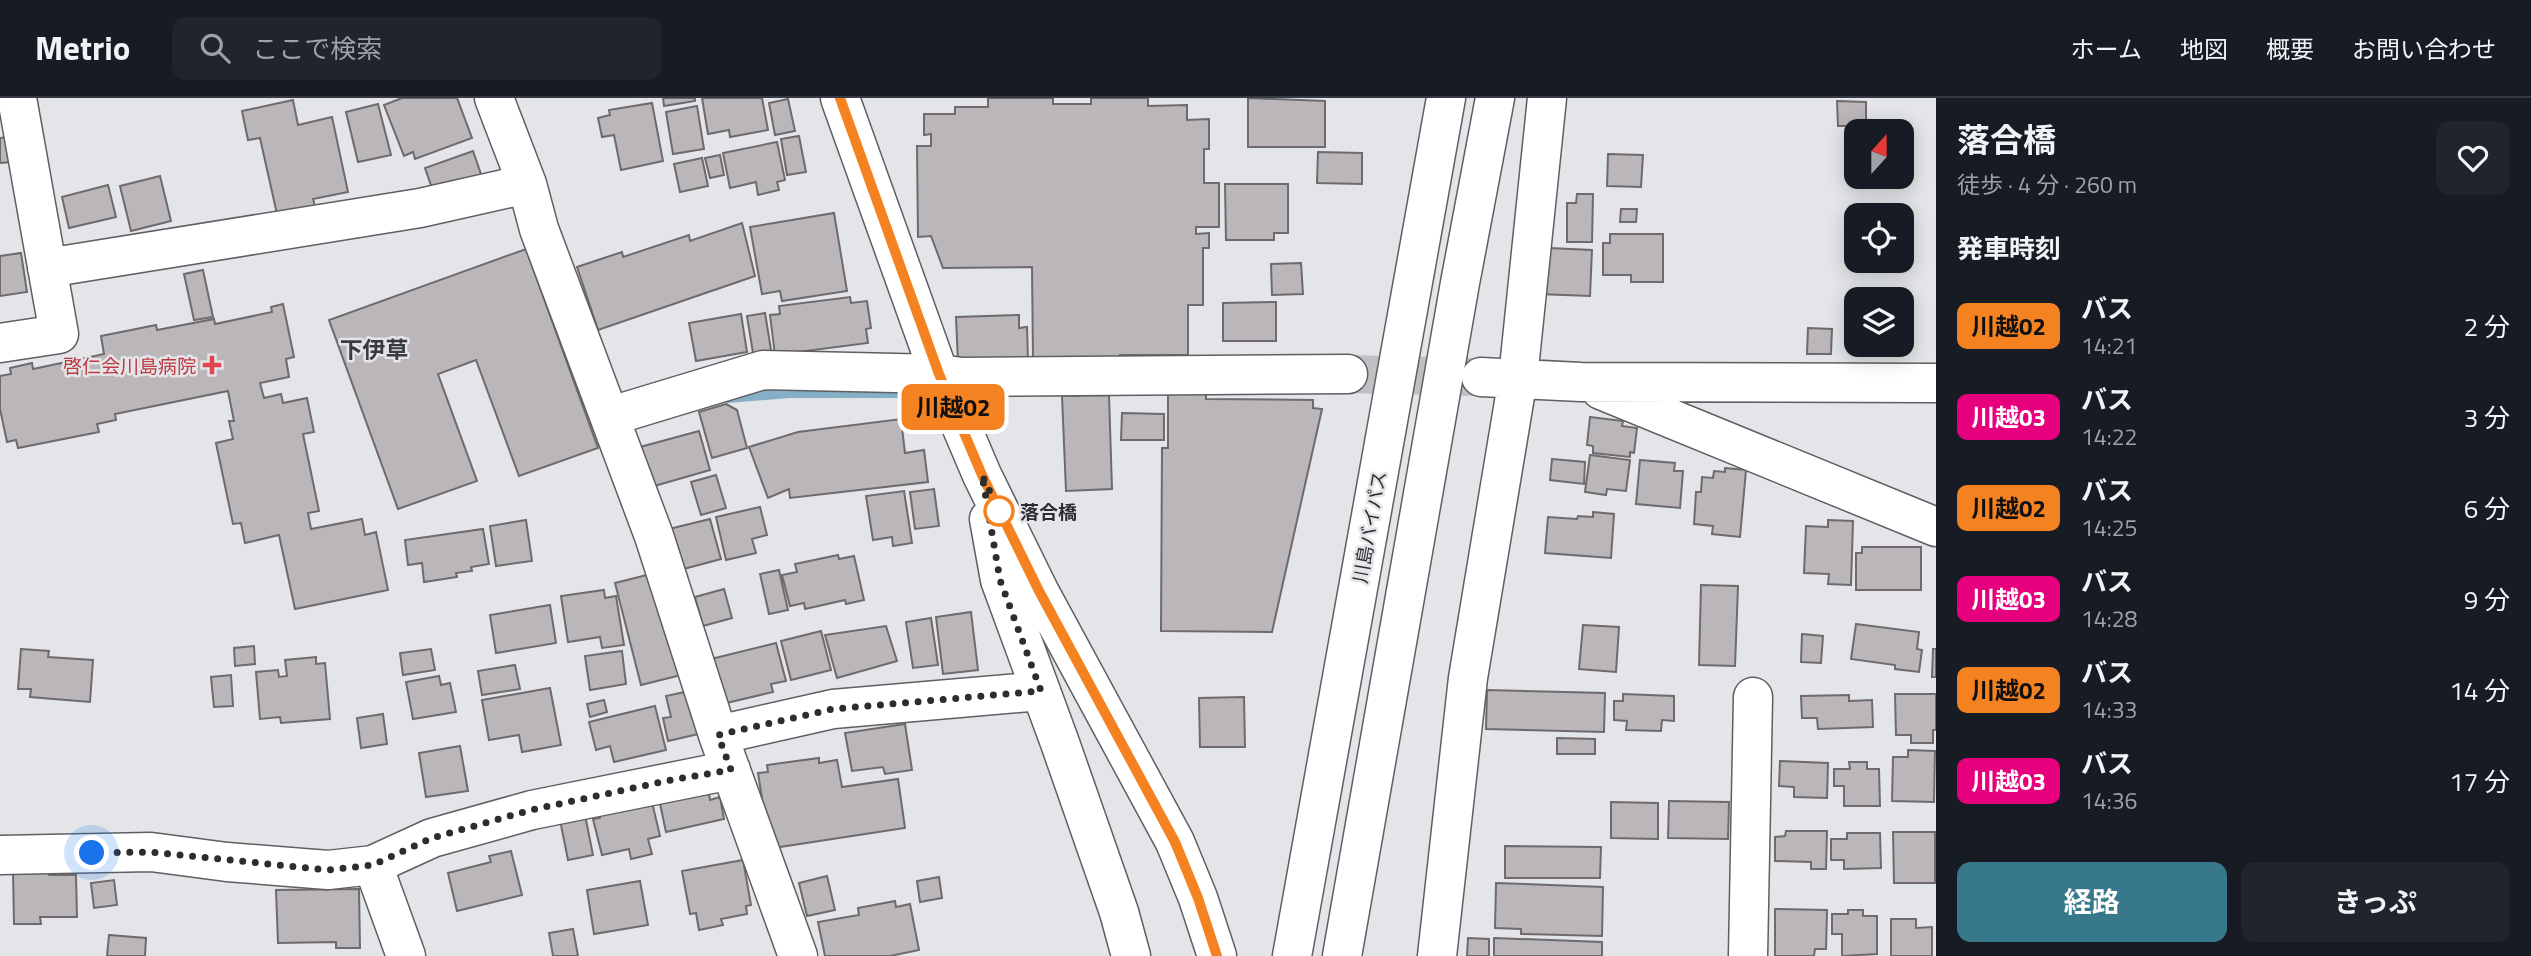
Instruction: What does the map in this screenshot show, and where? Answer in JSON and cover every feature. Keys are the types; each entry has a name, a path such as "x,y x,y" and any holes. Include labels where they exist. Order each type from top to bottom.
{"main road":[{"path":"0,343 59,334 17,98"},
{"path":"494,98 527,184 539,229 654,536 724,753 798,956"},
{"path":"841,98 939,374 982,475 1039,591 1175,842 1198,898 1217,956"},
{"name":"川島バイパス","path":"1292,956 1446,98"},
{"path":"1342,956 1495,98"},
{"path":"1437,956 1468,678 1518,379 1547,98"},
{"path":"47,268 420,208 527,184"},
{"path":"611,416 763,370 939,374 962,377 1348,374"},
{"path":"1481,377 1581,382 1936,383"},
{"path":"1581,382 1936,527"},
{"path":"982,475 1000,580 1119,912 1131,956"},
{"path":"0,855 151,852 328,870 373,865 432,838 531,810 671,780 724,753 833,709 1041,691"},
{"path":"1748,956 1754,697"},
{"path":"373,865 405,956"}],"building":[{"path":"402,98 457,98 472,138 415,159 413,152 404,156 384,105"},
{"path":"663,98 695,98 695,101 664,106"},
{"path":"702,98 762,98 768,130 730,137 729,130 708,134"},
{"path":"988,98 1053,98 1053,104 1091,104 1091,98 1148,98 1148,106 1187,105 1187,120 1209,119 1209,149 1204,149 1204,183 1219,183 1219,227 1196,227 1196,234 1209,233 1209,248 1203,248 1203,305 1188,305 1188,355 1120,355 1120,359 1033,359 1032,267 943,268 931,236 918,237 917,146 931,146 931,134 924,135 924,114 955,114 955,107 988,107"},
{"path":"1248,98 1325,101 1325,147 1248,147"},
{"path":"788,99 795,131 775,135 769,103"},
{"path":"293,100 298,125 332,117 348,192 313,199 315,206 277,214 260,138 248,140 242,111"},
{"path":"1837,101 1866,102 1866,119 1844,119 1844,126 1838,126"},
{"path":"652,103 663,161 621,170 614,135 602,137 598,118 610,115 609,110"},
{"path":"378,104 391,155 358,162 346,112"},
{"path":"697,106 704,149 673,154 666,112"},
{"path":"799,136 806,172 787,175 781,139"},
{"path":"9,137 12,162 0,163 0,138"},
{"path":"777,142 785,180 777,182 779,190 758,195 756,182 730,188 723,153"},
{"path":"473,151 482,177 434,194 425,168"},
{"path":"1318,152 1362,153 1362,184 1317,183"},
{"path":"1608,154 1643,155 1641,187 1607,186"},
{"path":"720,155 724,175 710,178 705,158"},
{"path":"702,158 708,186 680,192 674,164"},
{"path":"160,176 171,221 131,231 120,186"},
{"path":"1225,184 1288,184 1288,233 1274,233 1274,240 1226,240"},
{"path":"108,185 116,217 69,228 62,197"},
{"path":"1577,194 1593,194 1592,242 1567,242 1567,203 1576,203"},
{"path":"1621,209 1637,209 1636,222 1620,222"},
{"path":"834,213 847,291 782,301 780,291 762,294 750,227"},
{"path":"742,223 755,276 598,330 577,267 622,252 623,257 689,235 690,241"},
{"path":"1610,234 1663,234 1663,282 1631,282 1631,275 1603,275 1603,243 1610,243"},
{"path":"1549,248 1592,250 1590,296 1538,294"},
{"path":"526,249 598,448 519,476 476,360 438,374 477,481 398,509 329,320"},
{"path":"21,253 27,292 0,296 0,256"},
{"path":"1301,263 1303,294 1272,295 1271,264"},
{"path":"203,270 213,317 194,320 184,274"},
{"path":"850,297 851,303 867,301 871,328 866,329 868,343 775,355 770,315 780,314 779,306"},
{"path":"1276,302 1276,341 1223,341 1223,303"},
{"path":"283,304 294,357 286,359 289,377 260,383 264,398 281,394 283,403 307,398 314,432 303,434 319,511 308,513 311,529 362,519 365,535 376,532 388,590 295,609 279,535 245,543 241,523 233,524 216,443 233,439 229,421 234,421 228,391 115,414 116,420 97,424 99,432 18,448 16,440 7,442 0,409 0,376 11,374 10,368 32,363 33,369 104,354 101,336 156,325 157,330 214,319 215,324 272,312 271,307"},
{"path":"765,313 772,356 754,359 747,316"},
{"path":"741,314 747,352 696,361 689,323"},
{"path":"1019,315 1019,328 1027,327 1028,361 958,363 956,317"},
{"path":"1808,328 1832,329 1831,354 1807,354"},
{"path":"1168,393 1206,394 1206,399 1313,400 1313,408 1322,409 1272,632 1161,631 1162,448 1168,448"},
{"path":"1109,395 1112,489 1066,491 1062,396"},
{"path":"726,404 737,410 747,448 712,458 699,412"},
{"path":"1122,413 1164,414 1164,440 1121,440"},
{"path":"1590,417 1623,421 1622,426 1637,428 1634,453 1630,452 1630,457 1593,453 1593,446 1587,445"},
{"path":"901,419 905,453 924,450 928,482 790,498 789,489 768,498 749,447 798,432"},
{"path":"699,431 710,470 651,487 640,447"},
{"path":"1590,455 1630,460 1626,491 1607,489 1606,495 1585,492"},
{"path":"1552,459 1585,462 1584,484 1550,480"},
{"path":"1640,460 1675,463 1674,471 1683,471 1680,508 1636,504"},
{"path":"1725,468 1746,470 1740,537 1712,534 1713,526 1694,524 1696,492 1701,492 1702,477 1713,478 1714,471 1725,472"},
{"path":"716,475 726,508 701,515 691,482"},
{"path":"934,489 939,526 915,529 910,492"},
{"path":"904,491 912,543 893,546 892,537 873,540 866,496"},
{"path":"760,507 767,535 752,539 756,553 726,560 716,517"},
{"path":"1593,512 1614,514 1611,558 1545,553 1548,517 1577,519 1578,516 1593,517"},
{"path":"710,519 721,559 680,570 669,529"},
{"path":"526,520 532,561 496,566 490,526"},
{"path":"1828,520 1853,521 1851,585 1828,584 1829,574 1804,573 1806,526 1828,527"},
{"path":"483,529 489,564 471,567 472,571 456,573 457,577 424,582 422,563 408,565 405,540"},
{"path":"1862,547 1921,547 1921,590 1856,590 1856,553 1862,553"},
{"path":"838,555 839,559 854,556 864,600 846,604 845,600 805,609 804,603 790,606 782,575 797,572 795,564"},
{"path":"779,570 788,610 769,614 760,574"},
{"path":"659,572 685,674 641,685 615,583"},
{"path":"1701,585 1738,586 1735,666 1699,665"},
{"path":"724,589 732,618 703,626 695,597"},
{"path":"604,590 605,598 616,596 624,645 602,648 600,637 568,642 561,596"},
{"path":"550,605 556,643 496,653 490,615"},
{"path":"971,612 978,670 943,674 936,617"},
{"path":"931,618 938,665 913,668 906,622"},
{"path":"1856,624 1919,632 1917,649 1922,650 1919,672 1895,669 1895,665 1851,659"},
{"path":"1583,625 1619,627 1616,672 1579,669"},
{"path":"886,626 897,661 837,678 825,635"},
{"path":"821,631 831,670 791,680 781,641"},
{"path":"1802,634 1823,636 1821,663 1801,662"},
{"path":"776,643 786,681 771,684 773,692 722,704 711,659"},
{"path":"254,646 255,664 235,666 234,648"},
{"path":"21,649 49,651 48,657 93,660 90,702 30,697 31,689 18,689"},
{"path":"431,649 435,670 403,675 400,653"},
{"path":"1933,649 1936,649 1936,677 1932,677"},
{"path":"622,651 626,684 590,690 585,656"},
{"path":"316,657 316,664 325,663 330,719 281,723 280,717 260,719 256,672 278,670 279,677 287,676 285,660"},
{"path":"515,665 520,689 482,695 478,671"},
{"path":"231,675 233,706 214,707 211,677"},
{"path":"439,676 441,685 450,683 456,712 413,719 406,682"},
{"path":"550,688 561,745 522,752 519,735 489,740 482,700"},
{"path":"694,690 703,733 668,741 663,718 671,717 666,696"},
{"path":"1487,690 1605,693 1604,732 1486,729"},
{"path":"1623,694 1674,696 1674,721 1662,720 1661,731 1626,730 1627,721 1614,720 1614,701 1623,701"},
{"path":"1895,694 1936,694 1936,730 1933,730 1933,743 1911,743 1911,735 1896,735"},
{"path":"1849,695 1849,701 1872,700 1873,727 1818,729 1817,718 1802,718 1801,696"},
{"path":"1244,697 1245,747 1200,747 1199,698"},
{"path":"604,700 607,712 590,717 587,704"},
{"path":"655,706 666,750 614,762 610,746 596,750 589,722"},
{"path":"383,714 387,744 361,748 357,718"},
{"path":"905,724 912,770 885,774 883,767 852,771 845,733"},
{"path":"1557,738 1595,739 1595,754 1557,754"},
{"path":"460,746 468,791 426,797 419,753"},
{"path":"1908,750 1935,751 1934,802 1892,801 1893,757 1908,757"},
{"path":"819,758 819,763 837,760 842,787 898,779 905,828 773,848 758,773 768,772 767,765"},
{"path":"1780,761 1828,763 1827,798 1794,797 1794,787 1779,786"},
{"path":"1849,762 1867,762 1867,769 1879,769 1880,806 1844,806 1844,786 1834,786 1834,769 1850,769"},
{"path":"708,789 710,800 720,797 724,819 666,832 659,799"},
{"path":"651,798 660,836 648,839 652,854 631,859 629,849 602,855 593,819 600,818 598,809"},
{"path":"1669,801 1729,802 1728,839 1668,838"},
{"path":"1611,802 1658,803 1658,839 1611,838"},
{"path":"585,815 593,855 568,860 560,820"},
{"path":"1786,831 1827,831 1826,869 1811,869 1811,862 1775,861 1775,837 1785,836"},
{"path":"1893,832 1935,832 1935,883 1894,883"},
{"path":"1847,833 1880,833 1881,868 1844,869 1844,860 1831,860 1831,839 1847,839"},
{"path":"1505,846 1601,847 1600,878 1505,878"},
{"path":"511,851 522,895 457,911 448,873 491,862 489,856"},
{"path":"743,860 751,905 746,906 747,914 721,919 723,925 699,930 696,913 690,914 682,871"},
{"path":"48,870 49,875 76,875 77,917 40,917 41,924 14,924 13,871"},
{"path":"827,876 835,910 807,916 799,883"},
{"path":"939,877 942,898 920,902 917,881"},
{"path":"114,880 117,905 94,908 91,883"},
{"path":"640,881 648,925 594,934 587,890"},
{"path":"1496,883 1603,887 1602,936 1521,934 1521,929 1495,928"},
{"path":"359,889 360,948 336,948 336,942 278,943 276,890"},
{"path":"895,901 896,907 910,904 919,950 890,956 825,956 818,922 859,915 858,908"},
{"path":"1775,909 1827,910 1826,949 1815,949 1814,956 1775,956"},
{"path":"1848,910 1863,910 1863,916 1877,916 1877,954 1842,956 1842,934 1832,934 1832,914 1848,914"},
{"path":"1891,919 1916,919 1916,928 1932,927 1932,956 1891,956"},
{"path":"573,929 578,956 553,956 549,933"},
{"path":"109,935 146,938 145,956 107,956"},
{"path":"1468,938 1489,939 1489,956 1467,956"},
{"path":"1494,938 1602,942 1602,956 1494,956"}],"waterway":[{"path":"728,398 790,393 917,393"}],"tunnel":[{"path":"1348,374 1475,377"}],"bus line":[{"name":"川越02","path":"840,98 939,374 982,475 1039,591 1175,842 1198,898 1217,956"}],"place":[{"name":"啓仁会川島病院","path":"212,365"},
{"name":"落合橋","path":"999,511"}],"district":[{"name":"下伊草","path":"374,349"}],"route":[{"path":"92,853 151,852 227,862 328,870 373,865 432,838 531,810 731,770 718,735 833,709 1041,691 1000,580 982,475 1004,521 999,511"}]}
